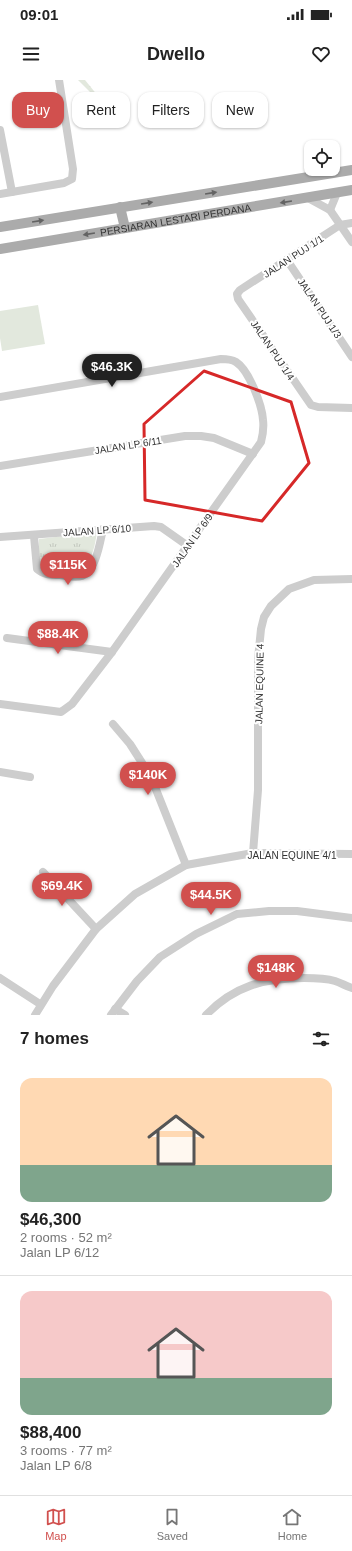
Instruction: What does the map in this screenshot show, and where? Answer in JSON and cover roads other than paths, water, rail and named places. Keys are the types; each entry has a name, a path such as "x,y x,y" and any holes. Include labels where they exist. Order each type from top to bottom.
{"main road":[{"path":"0,227 352,170"},
{"name":"PERSIARAN LESTARI PERDANA","path":"0,249 352,190"},
{"path":"120,207 125,228"}],"street":[{"path":"0,194 64,183 72,179 73,169 59,80"},
{"path":"0,130 12,192"},
{"path":"330,210 337,193"},
{"path":"308,198 330,210 352,242"},
{"name":"JALAN PUJ 1/1","path":"237,294 240,290 340,225 352,223"},
{"name":"JALAN PUJ 1/3","path":"287,260 352,357"},
{"name":"JALAN PUJ 1/4","path":"237,294 238,299 311,405 318,407 352,408"},
{"name":"JALAN LP 6/9","path":"0,397 221,359 235,362 246,372 260,405 263,419 261,442 112,652 72,704 61,712 0,704"},
{"name":"JALAN LP 6/11","path":"0,466 184,436 214,438 252,454"},
{"name":"JALAN LP 6/10","path":"0,537 34,536 103,529 154,526 161,527 188,546"},
{"path":"34,536 37,569 43,574 75,577 89,572 99,549 103,529"},
{"name":"JALAN EQUINE 4","path":"253,853 258,790 258,659 261,629 264,617 271,606 280,597 289,590 301,584 314,580 352,578"},
{"path":"7,638 112,652"},
{"path":"113,724 130,744 155,787 186,865"},
{"path":"0,772 30,777"},
{"name":"JALAN EQUINE 4/1","path":"35,1015 40,1004 96,929 135,894 186,865 253,853 352,854"},
{"path":"42,872 96,929"},
{"path":"125,1015 113,1012 137,981 160,957 196,934 237,914 269,911 297,911 352,918"},
{"path":"0,978 40,1004"},
{"path":"206,1015 218,1003 244,988 264,980 312,978 334,980 352,988"}]}
